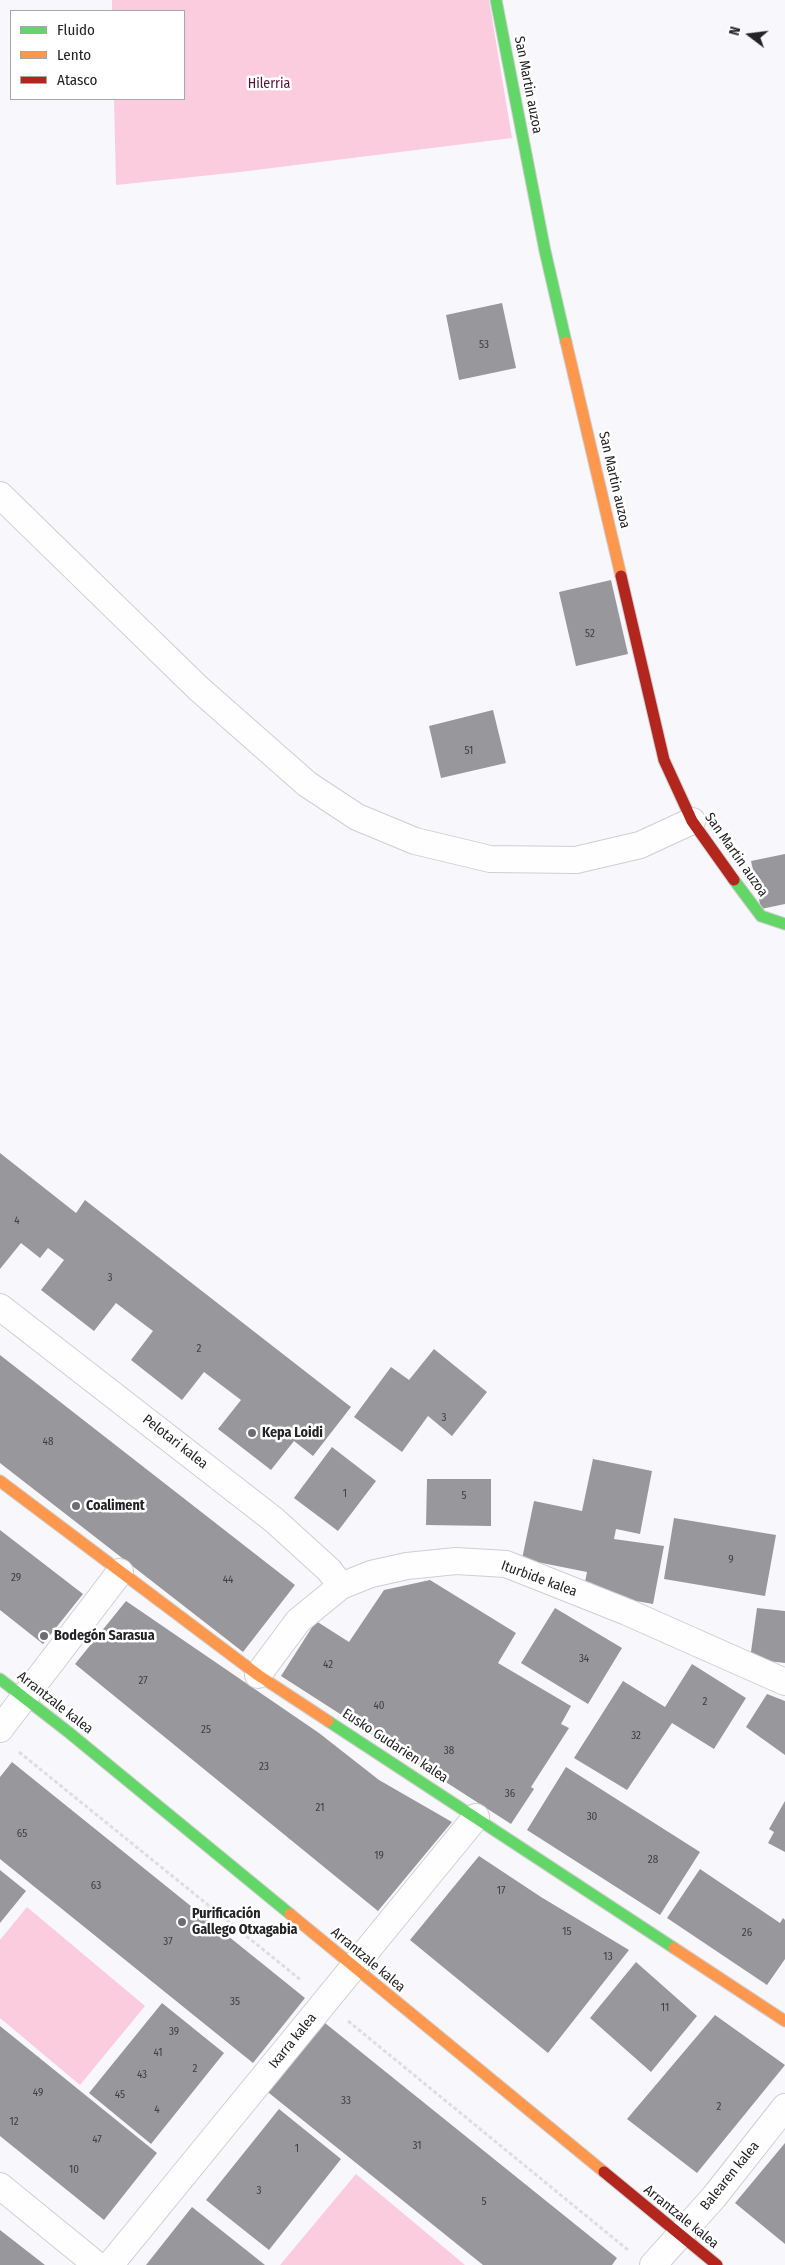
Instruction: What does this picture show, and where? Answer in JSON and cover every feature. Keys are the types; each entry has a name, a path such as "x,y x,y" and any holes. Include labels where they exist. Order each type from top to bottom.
{"street":[{"name":"San Martin auzoa","path":"496,0 545,251 664,760 692,821 761,916 785,924"},
{"path":"0,495 198,688 307,784 358,817 415,841 499,860 576,860 640,845 692,821"},
{"name":"Pelotari kalea","path":"0,1307 274,1520 329,1570 341,1586"},
{"name":"Eusko Gudarien kalea","path":"0,1481 258,1675 785,2021"},
{"name":"Iturbide kalea","path":"258,1675 298,1621 341,1586 371,1574 406,1566 456,1561 506,1564 627,1612 785,1682"},
{"path":"0,1729 120,1572"},
{"name":"Arrantzale kalea","path":"0,1679 679,2236 717,2265"},
{"name":"Ixarra kalea","path":"110,2265 476,1817"},
{"name":"Balearen kalea","path":"654,2265 714,2196 785,2108"},
{"path":"0,2186 97,2265"}],"green space":[{"name":"Hilerria","path":"112,0 489,0 512,138 240,172 116,185 114,100 185,100 185,10 112,10"},
{"path":"27,1907 145,2006 80,2085 0,2018 0,1940"},
{"path":"356,2174 465,2265 280,2265"}],"building":[{"path":"502,303 516,368 459,380 446,315"},
{"path":"611,580 628,654 576,666 559,592"},
{"path":"493,710 506,763 441,778 429,726"},
{"path":"785,854 785,904 761,909 751,861"},
{"path":"0,1153 76,1213 85,1200 351,1407 313,1456 294,1441 271,1470 218,1429 241,1400 204,1372 182,1400 131,1360 153,1331 116,1303 94,1331 41,1290 64,1260 48,1248 40,1258 21,1243 0,1269"},
{"path":"434,1349 487,1392 452,1436 428,1416 402,1452 354,1417 391,1367 409,1380"},
{"path":"0,1355 295,1585 243,1652 0,1463"},
{"path":"332,1447 376,1481 338,1531 294,1498"},
{"path":"593,1459 652,1471 640,1534 616,1529 614,1539 664,1546 653,1604 592,1593 592,1583 585,1582 587,1572 522,1559 534,1501 582,1511"},
{"path":"427,1479 491,1479 491,1526 426,1525"},
{"path":"674,1518 776,1535 765,1596 664,1579"},
{"path":"0,1530 83,1594 43,1644 0,1610"},
{"path":"430,1580 516,1633 498,1663 571,1706 561,1724 569,1728 531,1787 534,1789 511,1824 281,1676 316,1621 349,1642 384,1590"},
{"path":"126,1601 319,1733 379,1780 452,1822 378,1911 75,1664"},
{"path":"555,1608 622,1648 588,1704 521,1663"},
{"path":"757,1608 785,1611 785,1663 750,1659"},
{"path":"692,1664 746,1698 714,1749 672,1723 627,1790 574,1758 623,1681 665,1707"},
{"path":"767,1694 785,1701 785,1755 746,1727"},
{"path":"12,1762 305,1998 253,2063 0,1859 0,1777"},
{"path":"566,1767 700,1852 660,1915 527,1830"},
{"path":"785,1801 785,1852 768,1843 774,1832 769,1829"},
{"path":"479,1856 541,1897 629,1950 548,2053 410,1940"},
{"path":"700,1869 780,1923 783,1918 785,1920 785,1959 767,1985 667,1918"},
{"path":"0,1870 26,1891 0,1923"},
{"path":"636,1962 697,2016 651,2072 590,2018"},
{"path":"162,2003 224,2053 151,2144 89,2093"},
{"path":"715,2015 785,2065 697,2173 627,2119"},
{"path":"320,2019 617,2258 612,2265 483,2265 264,2089"},
{"path":"0,2026 157,2153 104,2220 0,2136"},
{"path":"279,2109 341,2159 269,2250 206,2200"},
{"path":"785,2143 785,2244 735,2203"},
{"path":"192,2207 265,2265 146,2265"},
{"path":"0,2230 45,2265 0,2265"}],"traffic: fast":[{"path":"496,0 545,251 566,342"},
{"path":"734,880 761,916 785,924"},
{"path":"0,1679 67,1731 290,1914"},
{"path":"328,1721 674,1948"}],"traffic: slow":[{"path":"566,342 621,576"},
{"path":"0,1481 258,1675 328,1721"},
{"path":"290,1914 604,2172"},
{"path":"674,1948 785,2021"}],"traffic: jam":[{"path":"621,576 664,760 692,821 734,880"},
{"path":"604,2172 717,2265"}],"place":[{"name":"Kepa Loidi","path":"252,1433"},
{"name":"Coaliment","path":"76,1506"},
{"name":"Bodegón Sarasua","path":"44,1636"},
{"name":"Purificación Gallego Otxagabia","path":"182,1922"}]}
